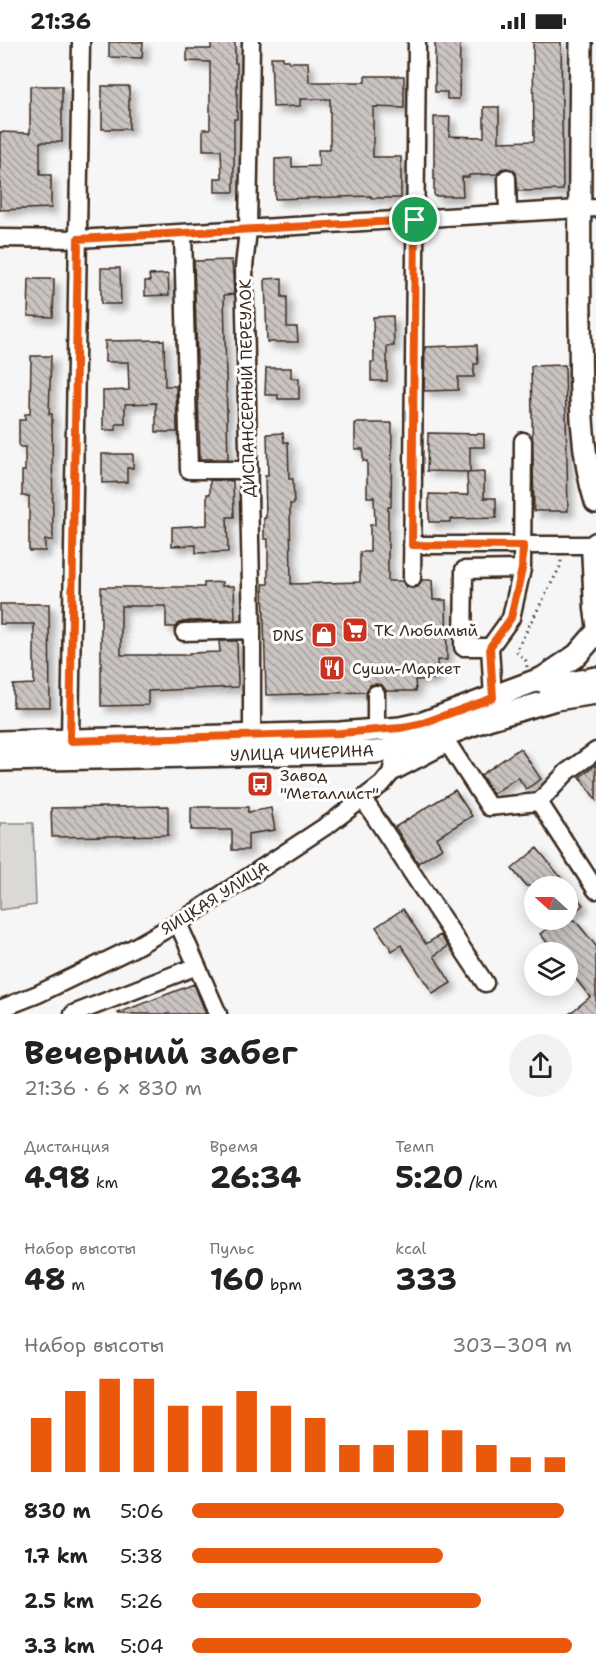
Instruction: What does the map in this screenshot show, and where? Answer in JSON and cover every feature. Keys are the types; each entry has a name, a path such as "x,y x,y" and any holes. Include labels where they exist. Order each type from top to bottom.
{"main road":[{"path":"581,42 587,208 581,366 584,430 588,466 596,502"},
{"name":"УЛИЦА ЧИЧЕРИНА","path":"0,742 376,731 423,723 531,684 558,669 576,655 596,632"},
{"path":"488,719 534,692 552,686 596,678"},
{"name":"УЛИЦА ЧИЧЕРИНА","path":"0,760 376,752 445,740 488,719 556,699 596,693"}],"street":[{"path":"70,741 81,42"},
{"name":"ДИСПАНСЕРНЫЙ ПЕРЕУЛОК","path":"251,42 248,230 244,267 252,735"},
{"path":"412,578 417,42"},
{"path":"507,178 508,213"},
{"path":"0,238 78,239 587,208"},
{"path":"183,233 189,470 249,470"},
{"path":"493,698 490,647 511,618 522,569 523,441"},
{"path":"412,545 523,546 593,543 593,609 596,632"},
{"path":"490,647 463,646 464,570 522,569"},
{"path":"184,632 252,630"},
{"path":"376,694 376,731"},
{"path":"445,740 489,807 539,802 567,772 596,751"},
{"name":"ЯИЦКАЯ УЛИЦА","path":"0,1010 134,948 178,923 332,822 382,784 391,773 445,740"},
{"path":"391,773 397,748"},
{"path":"363,799 484,983"},
{"path":"539,802 596,890"},
{"path":"178,923 218,1014"},
{"path":"73,1014 197,966"}],"path":[{"path":"527,669 525,661 516,651 561,565 561,545"}],"shaded area":[{"path":"0,823 33,823 36,905 0,910"}],"building":[{"path":"109,42 143,42 142,58 109,57"},
{"path":"211,42 235,42 237,119 234,119 234,192 215,192 215,178 222,178 221,150 203,150 203,129 210,129 210,62 187,61 187,49 211,49"},
{"path":"435,42 460,42 459,99 447,99 447,92 435,92"},
{"path":"533,42 561,42 563,190 518,191 516,173 506,168 501,169 497,174 462,177 463,196 434,196 434,117 450,117 449,136 484,137 484,107 499,107 499,142 534,141"},
{"path":"271,57 283,57 283,60 289,60 289,62 308,62 309,82 365,82 365,76 404,76 404,108 373,107 373,157 401,157 401,198 371,198 371,196 275,199 275,159 292,158 292,167 319,166 318,150 330,150 330,99 300,99 300,106 273,107"},
{"path":"30,86 62,86 62,142 40,142 40,175 51,175 51,208 0,210 0,132 30,133"},
{"path":"102,86 129,86 129,129 102,129"},
{"path":"232,260 234,294 224,295 228,459 200,459 194,261"},
{"path":"101,268 120,268 121,304 101,304"},
{"path":"168,274 169,295 145,296 145,281 150,281 149,275"},
{"path":"282,278 282,297 287,297 287,327 297,327 298,342 267,342 265,279"},
{"path":"29,279 54,279 53,317 28,316"},
{"path":"393,316 394,346 387,346 387,381 371,381 371,362 374,362 373,317"},
{"path":"164,340 165,386 176,386 177,432 156,432 156,403 125,404 125,424 116,424 116,430 103,430 103,391 129,390 128,362 105,362 105,341"},
{"path":"477,345 478,364 474,364 474,377 458,377 458,390 424,391 425,347"},
{"path":"31,356 51,356 49,414 52,414 53,540 45,540 45,551 29,551 29,496 22,496 25,447 19,447 19,420 25,420 25,414 30,414"},
{"path":"565,365 568,511 534,511 531,366"},
{"path":"266,368 291,368 291,378 299,378 299,399 278,399 278,395 265,395"},
{"name":"ТК Любимый","path":"355,423 392,423 391,507 388,507 388,581 402,581 406,587 412,588 418,587 422,580 432,580 433,600 446,600 447,660 437,660 437,679 415,680 416,691 386,691 382,685 375,684 370,685 366,692 266,695 263,584 268,584 268,539 264,539 265,476 268,476 267,434 283,433 284,442 288,442 289,479 293,479 294,504 290,504 291,584 360,582 360,552 370,552 370,525 375,525 374,497 367,497 367,461 363,461 363,449 355,449"},
{"path":"428,433 484,434 484,447 470,447 470,472 427,471"},
{"path":"102,454 133,454 133,468 127,468 127,482 102,483"},
{"path":"484,472 484,498 496,498 496,518 429,522 429,494 468,495 467,473"},
{"path":"210,480 233,481 234,517 227,517 228,552 196,553 196,545 172,546 172,527 207,525 207,494 210,494"},
{"path":"222,582 222,586 234,586 235,620 189,621 179,623 175,627 166,627 166,606 121,606 121,655 189,655 189,653 220,652 219,641 237,641 238,687 148,691 148,705 101,706 101,587 204,587 204,583"},
{"path":"0,604 49,604 50,707 13,707 13,685 34,684 34,624 0,624"},
{"path":"520,748 541,779 526,789 518,777 493,794 481,775"},
{"path":"596,765 596,800 580,777"},
{"path":"455,790 472,816 436,838 442,848 418,863 395,827"},
{"path":"168,806 168,835 52,837 51,808"},
{"path":"191,807 248,807 248,812 271,808 275,830 248,834 248,850 232,850 232,830 191,830"},
{"path":"537,848 560,876 524,876 524,884 512,869"},
{"path":"578,899 583,905 578,909"},
{"path":"403,909 426,944 440,935 448,946 434,956 451,983 433,994 401,945 392,951 376,927"},
{"path":"578,924 596,946 596,1014 569,1014 590,997 578,982 578,942 547,942 540,934 545,930 578,930"},
{"path":"194,984 206,1014 118,1013"}],"place":[{"name":"ТК Любимый","path":"355,630"},
{"name":"DNS","path":"324,635"},
{"name":"Суши-Маркет","path":"332,668"},
{"name":"Завод \"Металлист\"","path":"260,784"}],"route":[{"path":"415,220 412,545 523,546 522,569 511,618 490,647 493,698 423,723 400,728 340,733 70,741 78,239 415,220"}]}
